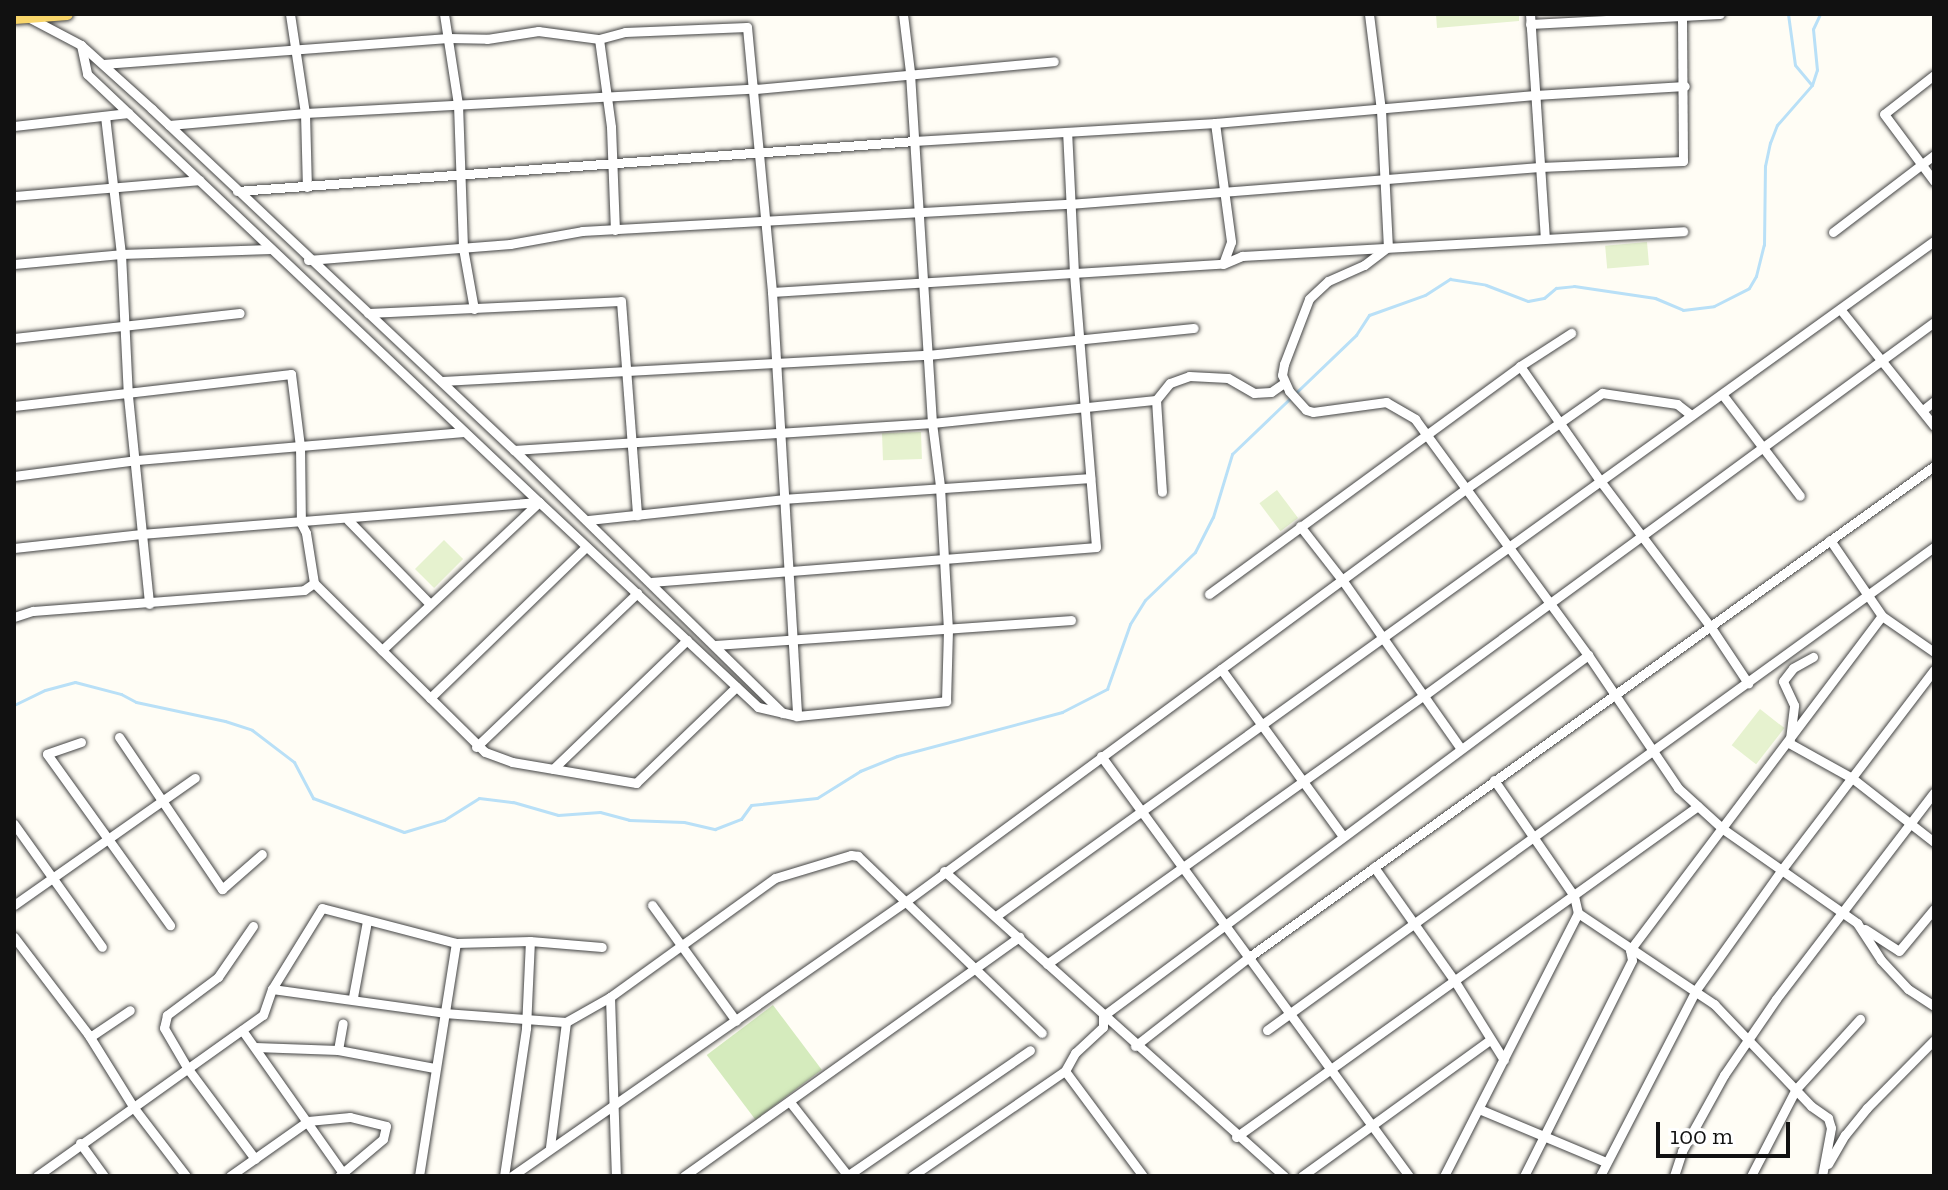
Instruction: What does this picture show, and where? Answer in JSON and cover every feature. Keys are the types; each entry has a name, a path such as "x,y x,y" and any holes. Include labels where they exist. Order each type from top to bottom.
{"main road":[{"path":"14,18 67,14"}],"street":[{"path":"290,14 305,113 307,187"},
{"path":"444,14 458,104 463,248 474,309"},
{"path":"81,45 87,74 586,547 758,707 797,716 946,701 948,630 940,486 932,423 910,72 903,14"},
{"path":"1369,14 1381,110 1388,247"},
{"path":"1545,238 1530,19 1720,14"},
{"path":"308,260 538,241 582,231 917,214 1226,194 1540,167 1683,161 1685,86 1682,15"},
{"path":"28,17 81,45 103,64 588,520 783,713"},
{"path":"103,64 448,38 487,39 552,31 599,39 625,32 747,27 772,292 797,716"},
{"path":"599,39 613,157 610,163 615,230"},
{"path":"169,125 305,113 755,89 910,72 1054,61"},
{"path":"1934,75 1884,114 1934,181"},
{"path":"237,191 914,141 1215,123 1535,95 1685,86"},
{"path":"14,126 128,113"},
{"path":"105,116 121,254 128,396 137,460 149,604"},
{"path":"1215,123 1231,242 1223,264"},
{"path":"652,582 944,556 1096,547 1069,204 1067,132"},
{"path":"1833,232 1934,155"},
{"path":"14,196 199,180"},
{"path":"772,292 1223,264 1242,256 1683,231"},
{"path":"996,916 1934,241"},
{"path":"1388,247 1364,265 1328,281 1309,299 1289,346 1282,375 1284,383 1306,410 1386,402 1415,419 1507,549 1588,655 1678,788 1723,829 1899,951 1934,909"},
{"path":"14,264 121,254 271,249"},
{"path":"368,313 621,301 628,369 629,443 637,515"},
{"path":"1840,309 1934,426"},
{"path":"14,338 240,313"},
{"path":"1047,964 1422,697 1934,322"},
{"path":"442,381 927,355 1194,328"},
{"path":"1209,594 1427,433 1571,333"},
{"path":"1520,366 1601,482 1710,626 1748,683"},
{"path":"14,406 128,396 291,374 300,446 301,523 306,533 314,583 476,747 512,762 636,783 736,687"},
{"path":"1162,492 1156,400 1170,383 1189,376 1228,378 1254,393 1271,392 1284,383"},
{"path":"512,1176 905,902 1464,490 1602,393 1677,404 1691,415"},
{"path":"1722,394 1761,449 1800,496"},
{"path":"514,450 932,423 1156,400"},
{"path":"1923,410 1934,401"},
{"path":"14,476 137,460 464,432"},
{"path":"1135,1046 1249,957 1934,466"},
{"path":"588,520 783,499 1090,478"},
{"path":"14,548 141,534 348,520 539,502"},
{"path":"382,650 539,502"},
{"path":"348,520 430,604"},
{"path":"1300,526 1343,581 1461,749"},
{"path":"1830,540 1882,616 1934,652"},
{"path":"430,698 586,547"},
{"path":"1267,1030 1934,547"},
{"path":"14,617 33,611 304,590 314,583"},
{"path":"476,747 637,593"},
{"path":"1524,1176 1632,960 1630,950 1882,616"},
{"path":"716,645 1071,620"},
{"path":"553,769 687,640"},
{"path":"1103,1016 1588,655"},
{"path":"1789,743 1794,705 1783,681 1793,668 1813,657"},
{"path":"1221,669 1264,723 1343,836"},
{"path":"1600,1176 1696,990 1783,868 1934,670"},
{"path":"119,737 222,889 262,854"},
{"path":"81,742 47,754 170,925"},
{"path":"1789,743 1852,778 1934,842"},
{"path":"1101,756 1409,1176"},
{"path":"14,905 195,778"},
{"path":"1444,1176 1578,913 1574,896 1494,780"},
{"path":"1674,1176 1682,1151 1748,1039 1934,792"},
{"path":"1236,1137 1698,806"},
{"path":"14,824 102,947"},
{"path":"272,989 353,997 444,1013 566,1022 610,997 775,878 851,855 858,856 1042,1033"},
{"path":"1374,867 1454,980 1504,1060"},
{"path":"944,871 1236,1137 1284,1176"},
{"path":"652,905 736,1021"},
{"path":"37,1176 263,1015 272,989 318,913 328,909 456,943 530,941 602,947"},
{"path":"1578,913 1630,950 1696,990 1828,1118 1831,1128 1823,1173"},
{"path":"353,997 367,921"},
{"path":"1857,923 1881,960 1908,989 1934,1006"},
{"path":"253,926 218,977 167,1015 164,1028 188,1069 255,1159"},
{"path":"14,937 90,1037 134,1108 186,1176"},
{"path":"684,1176 1019,937"},
{"path":"504,1176 525,1021 530,941"},
{"path":"419,1176 456,943"},
{"path":"610,997 616,1176"},
{"path":"90,1037 130,1010"},
{"path":"915,1175 1065,1071 1075,1053 1103,1027 1103,1016"},
{"path":"1751,1176 1796,1089 1860,1019"},
{"path":"550,1147 566,1022"},
{"path":"338,1050 343,1023"},
{"path":"230,1176 308,1121 350,1117 386,1126 383,1139 342,1175 308,1121 242,1030"},
{"path":"1302,1176 1490,1040"},
{"path":"1823,1173 1845,1135 1867,1108 1934,1040"},
{"path":"255,1047 338,1050 434,1068"},
{"path":"790,1102 848,1176 1030,1050"},
{"path":"1065,1071 1143,1176"},
{"path":"1479,1109 1606,1162"},
{"path":"80,1143 104,1176"}],"green space":[{"path":"1436,14 1519,14 1519,21 1437,28"},
{"path":"1647,242 1649,265 1607,269 1605,246"},
{"path":"921,432 922,459 883,460 882,433"},
{"path":"1277,490 1298,518 1280,531 1259,503"},
{"path":"444,540 463,559 434,588 415,569"},
{"path":"1760,709 1784,728 1756,764 1732,745"},
{"path":"773,1005 822,1070 755,1120 707,1055"}],"waterway":[{"path":"1788,14 1795,65 1812,85"},
{"path":"14,705 45,690 75,682 121,694 136,702 225,721 252,730 294,762 313,798 404,832 444,820 479,798 513,802 558,815 600,812 629,820 684,822 715,829 741,819 751,805 817,798 860,771 897,756 1062,712 1107,689 1130,624 1145,600 1195,552 1213,517 1232,454 1356,335 1369,315 1425,295 1450,279 1486,285 1528,301 1544,298 1556,288 1574,286 1655,298 1683,310 1714,306 1749,288 1756,276 1764,245 1765,166 1770,143 1777,125 1812,85 1817,70 1813,29 1820,14"}]}
